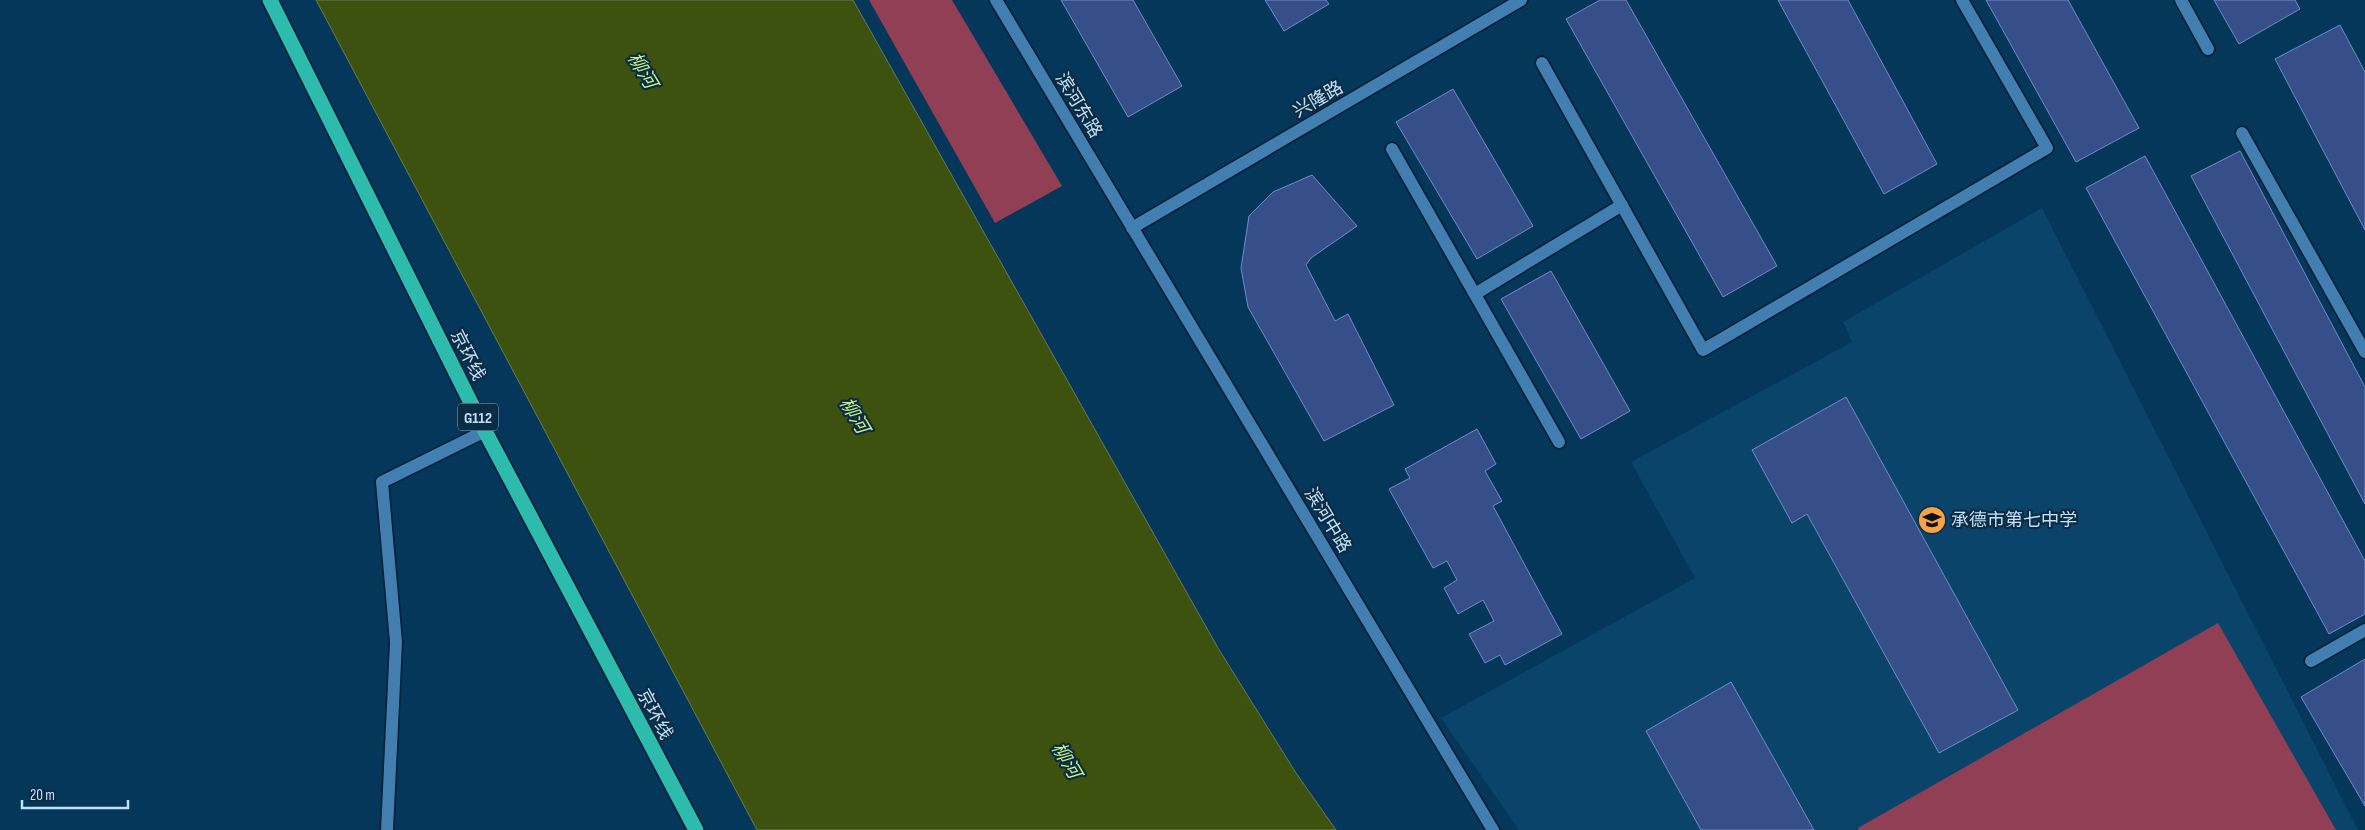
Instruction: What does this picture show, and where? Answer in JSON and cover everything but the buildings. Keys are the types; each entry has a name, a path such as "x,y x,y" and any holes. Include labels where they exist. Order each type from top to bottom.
{"highway":[{"name":"京环线","path":"270,0 485,431 696,830"}],"street":[{"name":"滨河东路","path":"996,0 1132,228"},
{"name":"兴隆路","path":"1132,228 1521,0"},
{"path":"1542,63 1703,350 2047,148 1962,0"},
{"path":"2181,0 2208,49"},
{"path":"2242,133 2365,352"},
{"path":"1392,149 1559,442"},
{"path":"1475,294 1622,205"},
{"name":"滨河中路","path":"1132,228 1493,830"},
{"path":"387,830 396,642 382,482 485,431"},
{"path":"2311,661 2365,630"}],"shaded area":[{"path":"869,0 952,0 1062,186 995,223"},
{"name":"承德市第七中学","path":"2042,208 2358,830 1519,830 1441,718 1695,578 1631,462 1852,342 1843,322"},
{"path":"2218,623 2336,830 1859,830 1858,828"}],"water":[{"name":"柳河","path":"316,0 853,0 1218,648 1296,773 1336,830 757,830"}],"place":[{"name":"承德市第七中学","path":"1932,520"}]}
